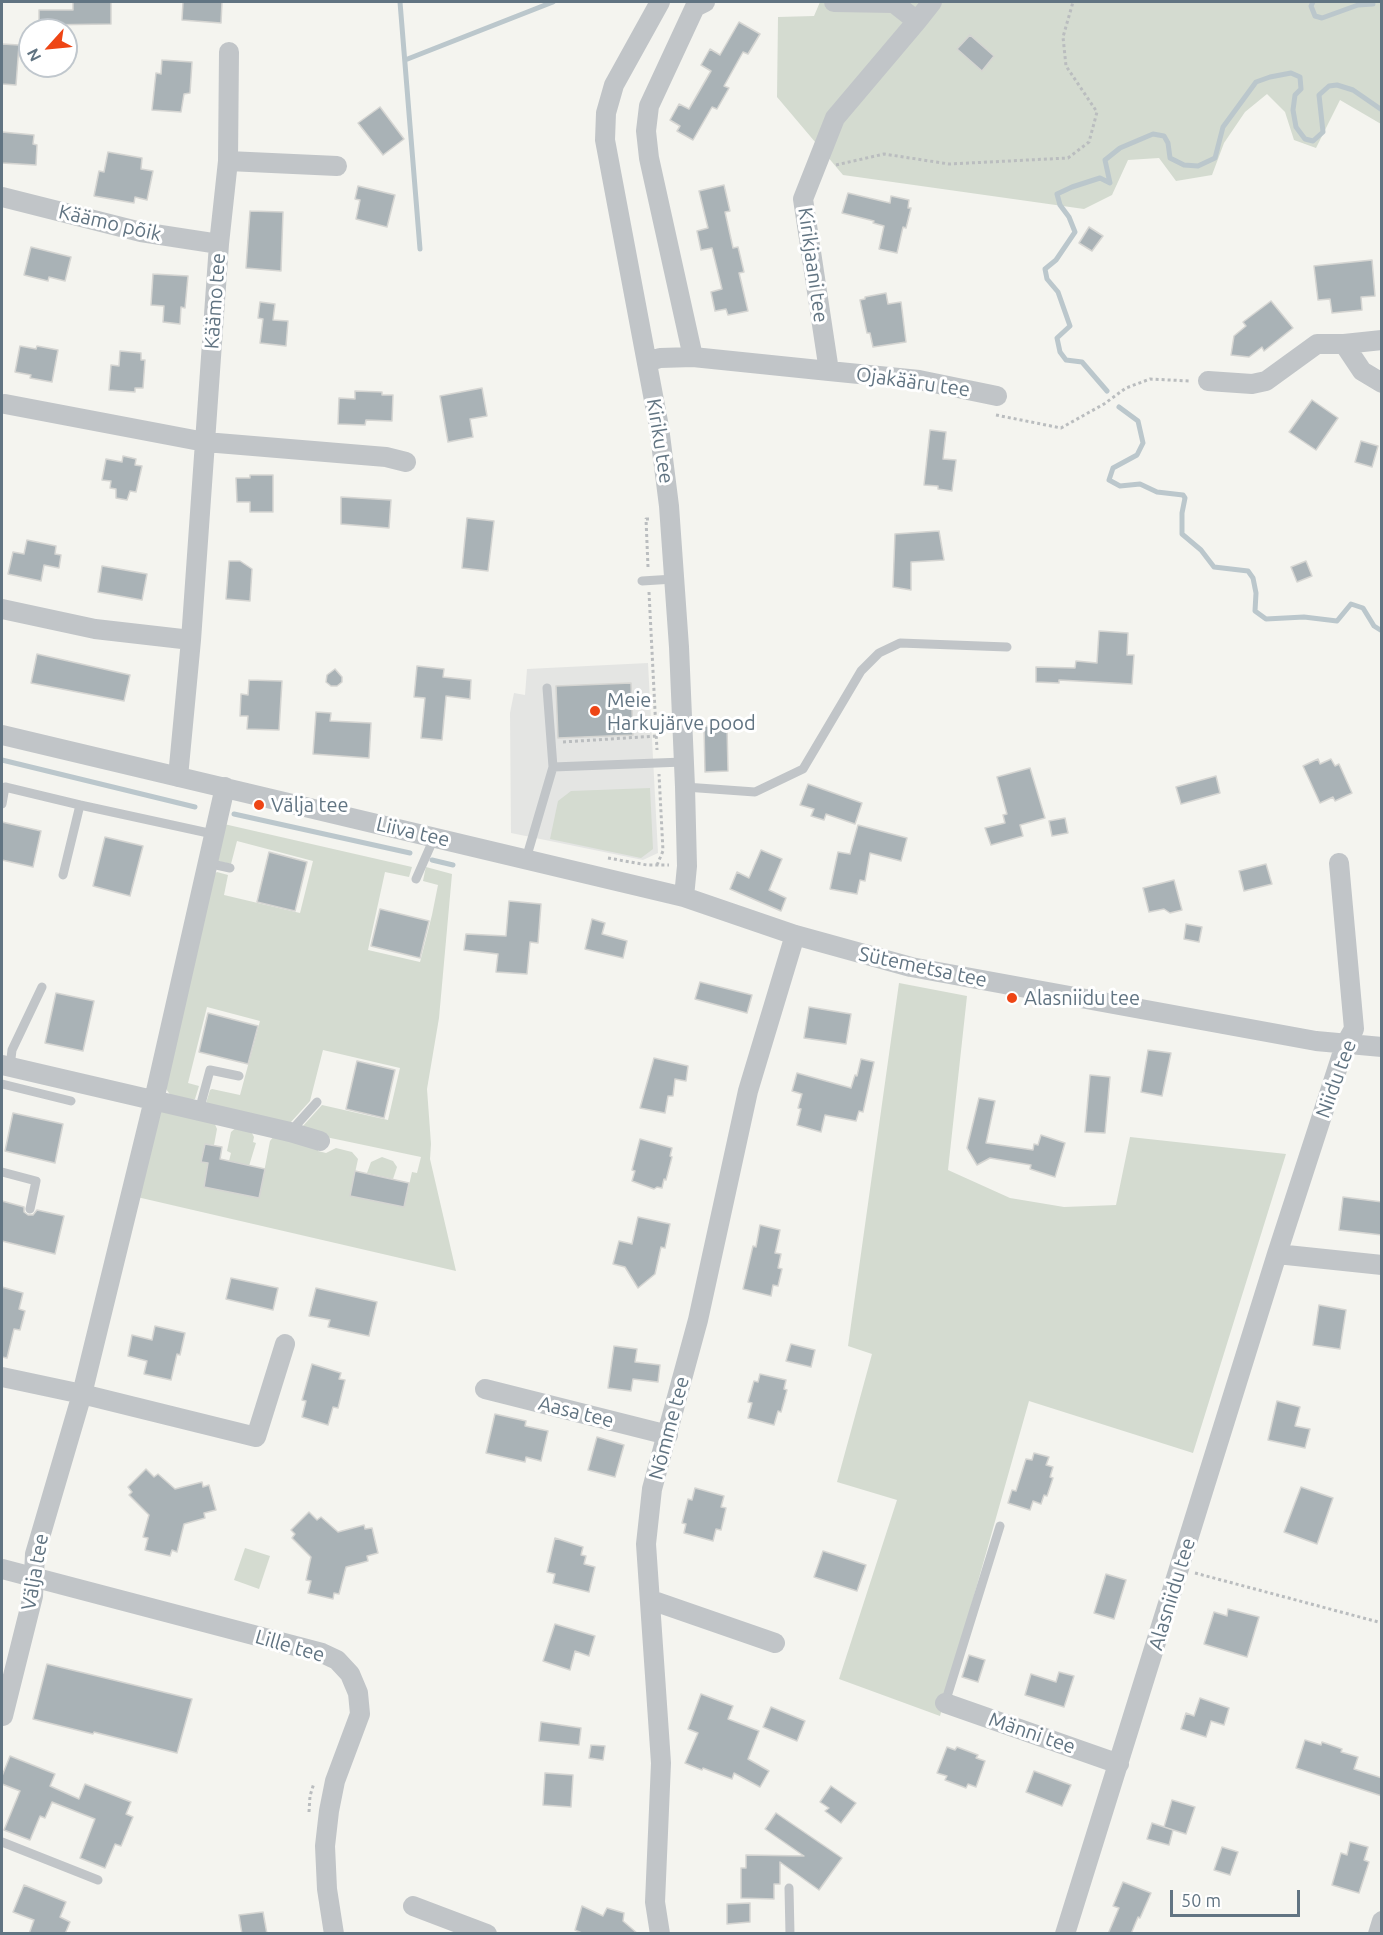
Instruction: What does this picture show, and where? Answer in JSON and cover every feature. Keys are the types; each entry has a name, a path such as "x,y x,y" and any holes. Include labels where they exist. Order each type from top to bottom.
{"street":[{"name":"Kiriku tee","path":"660,2 614,85 606,113 604,140 659,427 670,518 679,647 685,787 687,866 684,897"},
{"path":"693,357 649,158 646,131 649,106 653,96 695,7 705,2"},
{"path":"834,2 894,3 917,21"},
{"name":"Kirikjaani tee","path":"829,371 803,199 835,118 932,2"},
{"name":"Käämo tee","path":"178,777 191,640 219,244 228,161 229,52"},
{"path":"228,161 337,166"},
{"name":"Käämo põik","path":"2,197 141,232 219,244"},
{"path":"1208,381 1252,384 1266,381 1317,344 1382,340"},
{"path":"1344,344 1362,371 1382,383"},
{"path":"647,362 660,358 693,357 829,371"},
{"name":"Ojakääru tee","path":"829,371 919,380 997,396"},
{"path":"5,404 205,442 386,457 406,462"},
{"path":"2,609 95,629 191,640"},
{"name":"Liiva tee","path":"2,735 684,897"},
{"name":"Välja tee","path":"2,1722 33,1596 35,1554 82,1394 154,1100 225,787"},
{"name":"Niidu tee","path":"1277,1254 1346,1045 1354,1029 1339,863"},
{"name":"Sütemetsa tee","path":"684,897 795,935 911,967 1238,1027 1346,1045 1382,1047"},
{"name":"Nõmme tee","path":"660,1934 655,1902 662,1763 646,1544 652,1489 698,1320 748,1091 795,935"},
{"path":"4,1073 154,1100 320,1141"},
{"path":"1277,1254 1382,1265"},
{"name":"Alasniidu tee","path":"1065,1934 1277,1254"},
{"path":"2,1377 82,1394 256,1437 285,1344"},
{"name":"Aasa tee","path":"485,1389 668,1435"},
{"name":"Lille tee","path":"2,1569 322,1653 337,1660 350,1674 358,1693 360,1714 335,1781 325,1846 327,1889 334,1934"},
{"path":"651,1600 775,1643"},
{"name":"Männi tee","path":"945,1703 1119,1764"},
{"path":"414,1906 487,1934"},
{"path":"1378,1934 1382,1921"}],"lane":[{"path":"645,581 674,579"},
{"path":"685,787 755,792 803,769 861,671 879,653 900,643 1007,647"},
{"path":"526,859 553,767 547,688"},
{"path":"553,767 683,762"},
{"path":"2,804 5,787 213,834"},
{"path":"63,874 80,805"},
{"path":"416,879 434,837"},
{"path":"207,863 230,868"},
{"path":"42,987 12,1050 4,1073 71,1101"},
{"path":"199,1111 210,1070 239,1076"},
{"path":"290,1132 317,1102"},
{"path":"2,1172 36,1181 30,1209"},
{"path":"945,1703 1000,1526"},
{"path":"2,1842 98,1880"},
{"path":"789,1888 790,1934"}],"path":[{"path":"828,167 884,154 949,164 1068,158 1089,142 1097,112 1066,66 1063,37 1073,2"},
{"path":"1046,426 1061,428 1104,404 1126,388 1150,379 1208,381"},
{"path":"657,865 663,851 645,581 646,519 670,518"},
{"path":"551,742 657,736"},
{"path":"1194,1573 1382,1623"},
{"path":"309,1821 310,1797 316,1776"}],"shaded area":[{"path":"820,2 1381,2 1381,124 1340,100 1316,148 1294,140 1285,112 1267,94 1245,112 1224,143 1212,175 1176,181 1159,158 1128,160 1112,195 1084,209 843,175 777,97 778,17 814,16"},
{"path":"648,663 658,853 643,860 511,833 510,713 514,693 525,695 527,669"},
{"path":"650,788 653,849 641,858 550,839 558,801 571,791"},
{"path":"224,824 412,867 409,877 385,872 368,950 420,962 438,885 423,881 426,867 452,874 439,1018 427,1089 430,1159 456,1271 137,1197 162,1108 214,1122 217,1129 214,1145 205,1144 202,1162 208,1163 204,1187 259,1198 270,1141 274,1136 319,1146 318,1151 326,1153 336,1148 352,1152 358,1159 350,1196 404,1207 412,1172 417,1173 421,1157 321,1136 303,1126 322,1105 388,1120 400,1068 323,1050 310,1101 291,1122 284,1125 206,1103 212,1089 240,1095 260,1021 207,1007 188,1083 199,1086 195,1099 191,1101 171,1096 164,1086 212,875 217,872 228,875 224,895 300,913 313,861 237,841 231,864 217,861"},
{"path":"899,983 967,996 948,1170 1010,1198 1064,1207 1116,1205 1130,1137 1286,1154 1193,1453 1029,1401 940,1716 839,1679 897,1500 837,1482 872,1354 848,1346"},
{"path":"238,1126 250,1129 254,1137 253,1142 256,1143 249,1166 229,1161 231,1153 227,1151 231,1132"},
{"path":"382,1157 393,1161 397,1167 393,1179 367,1173 371,1162"},
{"path":"245,1548 270,1556 259,1589 234,1580"}],"building":[{"path":"73,2 111,2 111,24 78,24 78,18 39,18 39,10 73,10"},
{"path":"183,2 222,2 221,23 182,20"},
{"path":"739,22 760,34 748,54 743,52 724,86 729,88 717,109 712,107 693,140 677,131 680,126 670,120 679,104 689,109 711,71 701,65 710,49 720,55"},
{"path":"970,35 994,56 982,71 957,49"},
{"path":"2,44 18,45 16,85 2,84"},
{"path":"162,60 192,62 190,93 184,94 181,112 152,110 156,73 161,74"},
{"path":"380,107 404,139 383,155 358,123"},
{"path":"2,132 34,135 33,144 37,145 36,165 2,163"},
{"path":"108,152 142,158 141,169 153,171 147,200 135,197 134,203 94,196 99,171 104,172"},
{"path":"724,185 730,211 725,212 733,248 738,247 744,272 739,273 748,311 728,315 726,309 715,311 711,292 722,289 712,248 701,250 697,231 708,228 699,191"},
{"path":"358,186 395,195 387,227 356,219 360,200 355,199"},
{"path":"848,193 890,203 891,196 909,200 908,208 911,208 906,228 903,227 897,253 879,249 884,226 873,223 874,221 842,213"},
{"path":"250,211 283,212 281,271 246,268"},
{"path":"1089,227 1103,236 1092,251 1079,243"},
{"path":"31,247 71,257 65,281 49,277 48,281 24,275"},
{"path":"1372,260 1375,296 1361,297 1362,310 1332,313 1330,299 1318,300 1314,266"},
{"path":"153,274 188,276 185,308 181,307 180,324 163,322 164,306 151,305"},
{"path":"886,293 888,304 901,302 906,342 873,347 870,333 867,333 860,300"},
{"path":"1271,301 1293,328 1264,351 1262,347 1249,357 1231,355 1234,336 1246,326 1243,322"},
{"path":"260,302 275,304 273,320 288,321 286,346 260,343 263,319 258,318"},
{"path":"20,346 58,350 52,382 30,378 31,375 15,372"},
{"path":"120,351 141,353 141,360 145,360 143,388 135,388 135,392 109,390 111,365 119,366"},
{"path":"482,388 487,416 470,419 473,437 448,442 440,396"},
{"path":"355,391 382,392 382,395 393,395 392,421 366,420 365,425 338,424 339,398 355,399"},
{"path":"1312,400 1338,418 1316,450 1289,432"},
{"path":"930,430 946,432 943,459 956,460 952,491 938,489 938,486 924,485"},
{"path":"1361,441 1378,446 1372,467 1355,462"},
{"path":"123,456 136,459 135,465 142,466 136,492 130,491 127,500 116,498 116,489 110,488 111,481 102,480 106,459 122,462"},
{"path":"250,475 273,475 273,512 250,512 250,502 237,502 236,478 250,478"},
{"path":"341,497 391,500 389,528 341,524"},
{"path":"467,518 494,521 488,571 462,568"},
{"path":"939,531 944,560 911,562 911,590 893,587 895,534"},
{"path":"27,540 56,546 55,554 61,555 59,568 44,565 41,581 8,574 13,552 24,554"},
{"path":"229,561 240,561 252,569 250,601 226,599"},
{"path":"1306,561 1312,576 1297,582 1291,567"},
{"path":"102,566 147,574 142,600 98,592"},
{"path":"1099,631 1128,633 1127,655 1134,655 1132,684 1059,680 1059,683 1036,682 1036,667 1075,668 1076,661 1097,663"},
{"path":"37,654 130,675 124,701 31,683"},
{"path":"417,666 444,669 443,677 471,680 470,699 446,696 442,740 421,738 425,698 414,697"},
{"path":"335,669 342,677 342,682 337,686 331,686 326,682 327,675"},
{"path":"249,680 282,681 279,730 247,729 248,716 240,716 241,694 248,695"},
{"name":"Meie Harkujärve pood","path":"631,683 633,735 558,738 556,686"},
{"path":"316,712 331,713 330,721 371,723 369,758 313,754"},
{"path":"704,726 727,726 728,771 705,772"},
{"path":"1318,759 1320,764 1331,759 1335,766 1339,764 1352,793 1335,801 1333,797 1320,803 1303,766"},
{"path":"1030,768 1045,818 1020,825 1023,836 991,845 985,828 1005,823 1003,815 1007,814 997,777"},
{"path":"1216,776 1220,793 1181,804 1176,787"},
{"path":"808,784 862,803 855,824 826,814 824,820 811,816 814,809 800,805"},
{"path":"1065,818 1068,833 1052,836 1049,821"},
{"path":"2,822 41,831 33,867 2,860"},
{"path":"858,825 907,838 901,861 870,853 865,881 860,880 857,894 830,889 838,852 850,854"},
{"path":"105,837 143,846 130,896 93,886"},
{"path":"761,850 782,859 769,890 786,898 781,911 730,889 737,872 749,878"},
{"path":"269,852 307,862 295,911 257,902"},
{"path":"1266,864 1272,884 1244,891 1239,871"},
{"path":"1174,880 1182,910 1170,913 1164,909 1149,912 1143,888"},
{"path":"509,901 541,904 538,943 530,942 527,974 496,972 498,954 464,950 466,934 506,936"},
{"path":"380,909 429,921 420,958 371,946"},
{"path":"592,919 605,923 602,934 627,941 623,958 585,949"},
{"path":"1186,924 1202,927 1199,942 1184,939"},
{"path":"700,982 752,995 747,1013 695,999"},
{"path":"56,993 94,1001 83,1051 45,1043"},
{"path":"809,1007 851,1014 846,1044 804,1038"},
{"path":"208,1013 258,1026 248,1064 199,1052"},
{"path":"1148,1050 1171,1053 1162,1096 1141,1092"},
{"path":"654,1058 688,1066 686,1081 675,1079 673,1096 668,1096 665,1113 640,1108"},
{"path":"861,1059 874,1062 863,1112 859,1111 856,1121 825,1115 821,1132 797,1125 802,1094 792,1091 797,1073 851,1088"},
{"path":"357,1061 395,1070 384,1118 346,1109"},
{"path":"1090,1075 1110,1077 1105,1133 1085,1132"},
{"path":"979,1098 995,1101 986,1143 1033,1150 1034,1144 1038,1145 1041,1135 1065,1143 1055,1177 1030,1169 1031,1165 990,1158 977,1165 967,1148"},
{"path":"13,1113 63,1124 55,1163 5,1151"},
{"path":"640,1139 672,1148 670,1156 672,1157 662,1188 654,1189 632,1181 635,1171 632,1170"},
{"path":"205,1144 222,1147 220,1159 265,1169 259,1198 204,1187 208,1163 201,1162"},
{"path":"355,1171 409,1183 404,1207 350,1196"},
{"path":"1343,1197 1382,1202 1382,1235 1339,1230"},
{"path":"2,1201 24,1207 24,1212 28,1215 33,1215 37,1210 64,1216 55,1254 2,1241"},
{"path":"638,1217 670,1224 665,1248 661,1247 655,1274 638,1288 625,1267 613,1264 619,1241 632,1244"},
{"path":"760,1225 780,1230 775,1253 781,1254 778,1268 782,1269 778,1286 773,1285 771,1296 743,1289"},
{"path":"231,1278 278,1288 273,1310 226,1299"},
{"path":"2,1287 23,1293 19,1309 25,1311 20,1330 14,1329 7,1358 2,1357"},
{"path":"316,1288 377,1302 369,1336 328,1327 330,1320 309,1316"},
{"path":"1319,1305 1346,1310 1340,1349 1313,1345"},
{"path":"155,1326 185,1333 171,1380 144,1374 147,1361 128,1356 132,1335 152,1340"},
{"path":"791,1344 815,1350 811,1367 786,1361"},
{"path":"614,1346 637,1349 635,1362 660,1365 658,1382 633,1379 631,1391 608,1388"},
{"path":"312,1364 341,1373 339,1379 345,1380 338,1408 333,1407 328,1425 302,1417 306,1401 302,1400"},
{"path":"760,1374 786,1380 784,1389 787,1390 781,1412 778,1411 774,1425 748,1418 752,1403 748,1402 754,1381 758,1382"},
{"path":"1277,1401 1300,1407 1295,1426 1310,1429 1305,1448 1268,1440"},
{"path":"495,1414 526,1421 525,1426 548,1431 541,1461 526,1457 525,1462 486,1453"},
{"path":"597,1437 624,1445 615,1477 588,1470"},
{"path":"1034,1453 1049,1457 1046,1465 1053,1467 1050,1477 1053,1478 1047,1496 1044,1495 1041,1504 1033,1501 1030,1510 1008,1503 1012,1490 1016,1491 1026,1459 1032,1460"},
{"path":"146,1469 154,1477 158,1474 175,1489 202,1482 203,1487 209,1485 216,1510 204,1513 205,1518 184,1524 177,1552 172,1550 170,1556 145,1550 148,1538 143,1537 149,1515 129,1495 132,1492 128,1487"},
{"path":"1301,1487 1333,1498 1317,1544 1284,1532"},
{"path":"695,1488 724,1496 721,1507 726,1508 721,1530 716,1529 713,1541 684,1533 686,1524 682,1523 688,1499 692,1500"},
{"path":"309,1512 317,1520 321,1517 338,1532 364,1525 365,1529 372,1528 378,1553 367,1556 368,1561 346,1567 339,1594 334,1593 333,1599 308,1593 311,1581 306,1580 311,1557 292,1538 295,1534 291,1530"},
{"path":"555,1538 583,1547 581,1555 586,1556 584,1564 595,1567 589,1592 553,1583 555,1574 547,1572"},
{"path":"823,1551 866,1565 857,1591 814,1577"},
{"path":"1106,1574 1126,1580 1114,1619 1094,1613"},
{"path":"1228,1609 1259,1617 1247,1657 1204,1644 1214,1612 1227,1616"},
{"path":"555,1624 595,1636 589,1656 575,1651 570,1670 543,1661"},
{"path":"969,1655 985,1660 978,1682 962,1677"},
{"path":"47,1664 192,1699 177,1753 33,1719"},
{"path":"1059,1672 1074,1676 1064,1707 1025,1695 1031,1674 1056,1682"},
{"path":"701,1694 733,1706 728,1719 759,1731 748,1759 769,1771 760,1787 734,1773 732,1779 685,1763 698,1733 688,1729"},
{"path":"1200,1698 1229,1708 1224,1725 1211,1721 1206,1737 1181,1729 1186,1713 1194,1716"},
{"path":"771,1707 805,1721 797,1741 763,1727"},
{"path":"541,1722 581,1728 579,1745 539,1741"},
{"path":"1305,1740 1321,1745 1322,1742 1342,1749 1341,1752 1358,1757 1354,1769 1382,1778 1382,1796 1296,1768"},
{"path":"591,1745 605,1746 603,1760 589,1758"},
{"path":"947,1747 955,1750 957,1747 978,1755 976,1758 985,1761 976,1787 968,1784 966,1788 945,1780 947,1776 937,1773"},
{"path":"10,1756 55,1774 50,1786 79,1799 85,1784 131,1802 126,1814 133,1817 121,1846 115,1844 105,1868 80,1858 95,1819 52,1802 45,1818 40,1816 30,1840 4,1830 20,1791 2,1784 2,1776"},
{"path":"1034,1771 1071,1785 1062,1806 1026,1792"},
{"path":"545,1773 573,1775 571,1807 543,1805"},
{"path":"831,1786 856,1803 841,1823 825,1811 829,1808 820,1802"},
{"path":"1172,1800 1195,1807 1186,1834 1164,1827"},
{"path":"776,1813 842,1858 819,1890 780,1862 780,1884 774,1884 774,1899 741,1898 741,1868 746,1868 746,1855 804,1856 765,1829"},
{"path":"1152,1823 1173,1830 1169,1845 1147,1839"},
{"path":"1350,1842 1368,1847 1364,1860 1369,1862 1359,1893 1332,1885 1341,1853 1347,1855"},
{"path":"1222,1847 1238,1852 1230,1875 1214,1870"},
{"path":"1123,1882 1151,1893 1131,1934 1108,1934 1119,1908 1113,1906"},
{"path":"24,1885 66,1902 60,1917 70,1922 65,1934 29,1934 34,1920 13,1912"},
{"path":"750,1903 750,1922 727,1924 727,1904"},
{"path":"582,1906 603,1916 607,1908 624,1913 623,1921 638,1934 584,1934 575,1930"},
{"path":"263,1912 267,1934 242,1934 239,1915"}],"waterway":[{"path":"400,2 420,249"},
{"path":"405,60 553,2"},
{"path":"1313,2 1311,6 1315,16 1322,18 1358,5 1373,4"},
{"path":"1107,391 1082,362 1066,360 1060,352 1057,338 1070,326 1058,292 1047,279 1045,269 1056,260 1075,232 1069,217 1060,205 1057,194 1100,178 1110,183 1105,160 1120,148 1153,134 1164,136 1168,143 1170,158 1184,165 1198,166 1215,158 1223,127 1256,82 1270,77 1291,73 1300,77 1301,89 1295,95 1293,110 1296,127 1305,139 1313,141 1323,132 1319,95 1329,86 1337,85 1353,90 1382,110"},
{"path":"1119,407 1138,421 1143,443 1137,455 1113,468 1109,480 1120,486 1140,484 1157,492 1183,495 1185,498 1182,534 1201,550 1214,567 1248,571 1253,578 1256,593 1255,611 1266,619 1304,617 1337,621 1351,604 1363,608 1374,626 1382,631"},
{"path":"2,760 195,807"},
{"path":"234,814 410,853"},
{"path":"432,860 453,865"}],"place":[{"name":"Meie Harkujärve pood","path":"595,711"},
{"name":"Välja tee","path":"259,805"},
{"name":"Alasniidu tee","path":"1012,998"}]}
